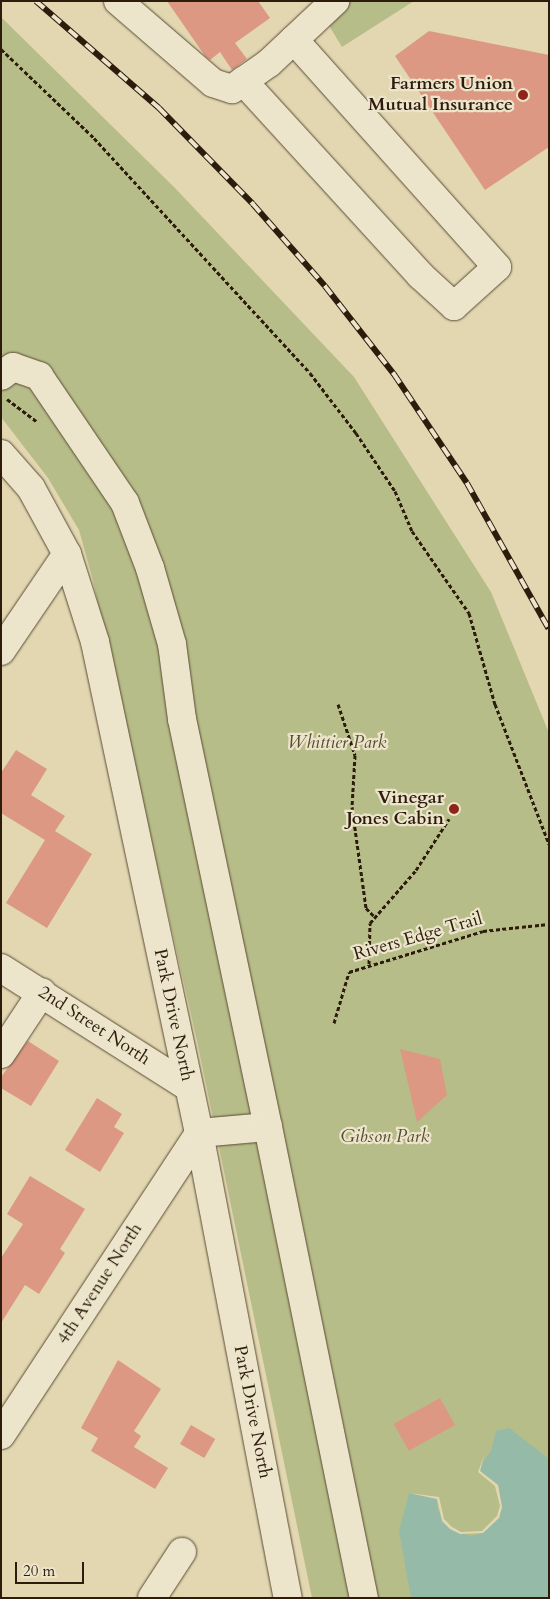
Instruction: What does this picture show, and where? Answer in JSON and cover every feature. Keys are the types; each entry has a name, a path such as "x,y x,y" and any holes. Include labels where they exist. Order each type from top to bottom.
{"street":[{"path":"118,1 213,83 232,88 294,40 335,1"},
{"path":"243,81 426,282 454,306 497,267 294,40"},
{"path":"1,376 13,367 39,376 125,503 150,568 172,644 182,719 364,1598"},
{"name":"Park Drive North","path":"1,454 31,488 66,554 95,642 187,1086 199,1133 288,1598"},
{"path":"1,651 66,554"},
{"name":"2nd Street North","path":"1,968 42,992 187,1086"},
{"path":"1,1054 42,992"},
{"path":"199,1133 268,1127"},
{"name":"4th Avenue North","path":"1,1435 199,1133"},
{"path":"152,1598 182,1552"}],"path":[{"path":"1,49 107,152 310,373 356,433 395,491 412,531 469,613 495,704 549,844"},
{"path":"338,704 355,755 352,807 366,908 375,917"},
{"path":"369,965 370,923 416,870 449,819"},
{"name":"Rivers Edge Trail","path":"334,1023 349,972 483,931 549,924"}],"green space":[{"path":"314,1 414,1 342,47"},
{"name":"Whittier Park","path":"1,17 175,188 354,377 491,592 549,733 549,1598 312,1598 197,1041 92,577 79,530 48,478 1,417"}],"shaded area":[{"path":"509,1428 549,1459 549,1598 411,1598 399,1531 409,1493 437,1499 438,1510 450,1529 471,1536 482,1533 499,1518 502,1507 498,1485 480,1471 482,1463 491,1451 496,1431"}],"pier":[{"path":"484,1456 480,1471 498,1485 502,1507 499,1518 483,1533 460,1534 450,1529 442,1521 437,1499 409,1493 439,1497 444,1519 461,1532 482,1531 497,1516 500,1506 495,1486 478,1472"}],"building":[{"path":"167,1 258,1 270,18 235,43 247,59 232,70 220,52 210,60 205,56"},
{"path":"429,31 549,55 549,147 485,190 395,56"},
{"path":"16,750 47,769 31,795 65,816 55,831 92,854 47,928 6,903 45,840 1,813 1,773"},
{"path":"28,1041 59,1061 31,1106 1,1088 1,1077"},
{"path":"400,1049 440,1059 447,1095 417,1122"},
{"path":"97,1098 122,1114 114,1127 124,1133 100,1172 65,1150"},
{"path":"30,1176 85,1209 60,1249 65,1253 39,1294 25,1285 1,1323 1,1258 23,1224 7,1214"},
{"path":"118,1360 161,1389 134,1431 141,1436 134,1447 168,1468 155,1489 91,1451 98,1438 81,1428"},
{"path":"440,1398 455,1425 409,1451 394,1424"},
{"path":"191,1425 215,1439 204,1458 180,1444"}],"railway":[{"path":"36,1 159,108 253,204 325,286 394,374 467,483 549,629"}],"place":[{"name":"Farmers Union Mutual Insurance","path":"523,95"},
{"name":"Vinegar Jones Cabin","path":"454,809"}],"park label":[{"name":"Gibson Park","path":"385,1137"}]}
